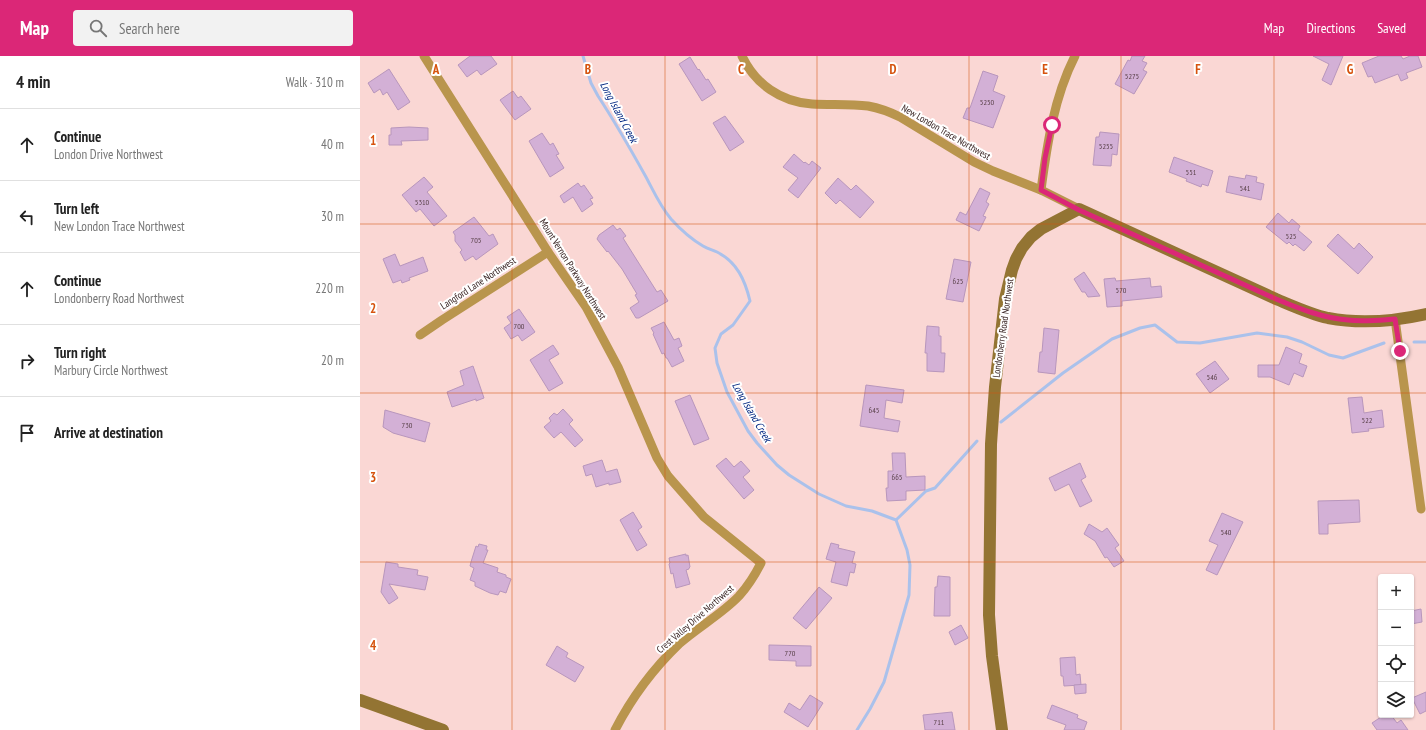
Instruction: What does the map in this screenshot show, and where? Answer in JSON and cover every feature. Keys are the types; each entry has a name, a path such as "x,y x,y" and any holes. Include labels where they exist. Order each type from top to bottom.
{"street":[{"name":"Mount Vernon Parkway Northwest","path":"424,56 548,252 586,307 618,367 657,458 668,476 704,517 761,563"},
{"name":"New London Trace Northwest","path":"742,56 750,72 766,87 783,97 811,104 868,106 888,111 974,162 992,171 1041,190 1079,210"},
{"path":"1041,190 1045,158 1052,125 1061,90 1075,56"},
{"path":"1079,210 1276,299 1308,312 1328,318 1349,320 1395,319 1426,314"},
{"name":"Londonberry Road Northwest","path":"1002,730 992,656 989,615 991,444 995,387 1005,299 1016,260 1031,237 1041,229 1079,210"},
{"name":"Langford Lane Northwest","path":"420,335 548,252"},
{"path":"1395,319 1421,509"},
{"name":"Crest Valley Drive Northwest","path":"615,730 648,677 680,643 738,597 752,580 761,563"},
{"path":"360,700 443,730"}],"building":[{"path":"470,56 491,56 497,64 481,75 477,70 467,77 458,65"},
{"path":"1132,56 1145,56 1142,61 1147,63 1143,70 1147,72 1134,94 1115,84 1128,60 1130,61"},
{"path":"1313,56 1343,56 1331,85 1322,80 1329,64"},
{"path":"1379,56 1401,56 1403,59 1410,56 1418,56 1422,67 1406,73 1408,78 1401,81 1398,74 1375,83 1372,76 1368,77 1362,63"},
{"path":"690,57 706,80 708,79 716,92 702,101 679,64"},
{"path":"389,69 410,102 398,110 387,92 383,95 380,89 374,93 368,83"},
{"path":"983,71 998,76 993,91 1005,96 993,128 963,118 967,108 970,108"},
{"path":"513,91 518,98 521,96 531,109 515,120 500,100"},
{"path":"725,116 744,142 730,151 713,123"},
{"path":"391,128 428,128 428,140 401,141 402,145 389,145"},
{"path":"1100,132 1119,134 1117,155 1112,154 1111,166 1093,165 1096,137 1099,137"},
{"path":"542,133 550,145 553,143 559,154 556,155 564,168 550,177 529,141"},
{"path":"794,154 804,163 805,162 809,165 812,161 821,168 798,198 788,190 798,178 783,167"},
{"path":"1174,157 1213,171 1208,186 1202,184 1201,187 1186,181 1187,179 1169,172"},
{"path":"1246,175 1257,177 1256,182 1264,184 1261,200 1226,192 1229,176 1245,179"},
{"path":"424,177 433,187 427,192 447,216 434,226 420,209 416,212 402,195"},
{"path":"838,178 851,190 856,185 874,202 860,218 840,200 836,204 825,193"},
{"path":"578,183 581,187 584,185 593,198 590,199 593,204 582,212 573,197 564,203 560,196"},
{"path":"980,188 990,193 986,202 989,204 983,216 986,217 979,231 956,220 960,212 966,215"},
{"path":"1278,213 1289,223 1292,219 1300,226 1298,230 1312,242 1304,251 1295,244 1293,246 1289,242 1287,244 1266,227"},
{"path":"474,217 489,236 493,234 498,244 476,260 473,256 465,261 460,252 462,250 455,241 455,235 453,232"},
{"path":"613,225 617,230 620,228 626,236 623,238 657,292 661,290 668,301 639,318 636,318 630,308 639,302 635,295 637,294 622,269 597,239 599,235"},
{"path":"1338,234 1354,249 1359,243 1373,257 1358,274 1327,246"},
{"path":"395,254 400,266 423,257 428,271 409,278 410,280 402,283 401,280 393,283 383,259"},
{"path":"954,259 971,262 963,302 946,299"},
{"path":"1084,272 1100,296 1088,297 1085,292 1082,292 1074,279"},
{"path":"1115,278 1116,281 1150,278 1151,287 1161,286 1162,297 1122,301 1122,306 1107,307 1104,279"},
{"path":"519,309 535,332 522,341 518,335 511,339 504,328 511,323 507,317"},
{"path":"664,322 674,340 679,338 682,346 678,348 684,361 672,367 664,353 662,354 651,328"},
{"path":"927,326 939,327 939,336 941,336 941,353 945,353 944,372 927,371 927,353 925,353"},
{"path":"1044,328 1059,330 1055,374 1038,372 1040,352 1042,352"},
{"path":"553,345 559,354 549,360 563,383 549,391 530,360"},
{"path":"1286,347 1302,354 1299,363 1307,366 1303,377 1294,373 1289,385 1270,377 1258,377 1258,365 1279,365"},
{"path":"1215,361 1229,379 1210,393 1196,374"},
{"path":"473,366 484,398 476,401 476,399 452,407 447,392 464,385 460,371"},
{"path":"866,385 904,390 902,403 886,400 884,418 900,421 898,432 860,426"},
{"path":"690,395 709,439 694,445 675,401"},
{"path":"1362,397 1364,413 1382,410 1384,427 1352,433 1348,398"},
{"path":"563,409 573,420 569,424 583,440 575,447 561,432 554,438 544,427 551,421 549,418 554,413 557,415"},
{"path":"385,410 430,423 425,442 393,433 383,427"},
{"path":"892,453 905,453 906,477 925,476 925,490 906,491 906,500 887,501 886,488 888,488 888,471 893,471"},
{"path":"726,458 734,467 741,461 750,471 743,477 754,490 744,499 716,466"},
{"path":"602,460 606,472 617,469 621,482 609,485 609,483 596,487 592,474 586,476 583,466"},
{"path":"1080,463 1086,477 1081,480 1092,501 1080,507 1069,484 1055,491 1049,478"},
{"path":"1359,500 1360,522 1328,524 1328,534 1319,534 1318,501"},
{"path":"633,512 642,527 638,530 647,545 637,551 620,520"},
{"path":"1222,513 1243,522 1217,575 1206,570 1218,545 1209,541"},
{"path":"1089,524 1102,532 1107,528 1119,545 1115,548 1124,561 1114,567 1107,557 1105,558 1095,541 1084,534"},
{"path":"831,543 839,545 838,548 855,552 852,563 856,564 854,573 850,572 847,586 831,582 836,562 826,559"},
{"path":"479,544 487,546 486,550 488,550 483,563 498,568 497,572 506,575 506,577 511,579 506,593 500,591 498,595 490,593 475,586 475,582 470,580 474,568 470,566 471,562 476,546 478,547"},
{"path":"686,554 686,556 688,555 690,567 686,570 690,584 676,588 673,573 671,574 669,558"},
{"path":"386,562 398,564 398,567 418,570 417,575 428,577 425,590 389,584 398,598 389,604 381,592"},
{"path":"938,576 950,577 950,616 934,616 935,587 937,587"},
{"path":"819,587 832,598 806,629 793,618"},
{"path":"1421,609 1422,622 1414,623 1414,610"},
{"path":"961,625 968,638 955,645 949,632"},
{"path":"769,645 811,646 811,666 796,666 796,661 769,660"},
{"path":"557,646 568,653 566,657 584,667 575,682 546,665"},
{"path":"1075,657 1076,675 1080,674 1081,685 1064,686 1063,676 1061,676 1060,658"},
{"path":"1086,684 1086,693 1075,694 1074,685"},
{"path":"1426,692 1426,711 1420,714 1414,702 1414,697"},
{"path":"810,695 823,703 808,727 784,712 789,703 800,710"},
{"path":"1052,705 1078,715 1077,718 1087,722 1084,730 1064,730 1066,725 1047,718"},
{"path":"952,712 955,730 925,730 923,715"},
{"path":"1380,718 1393,718 1397,723 1401,720 1408,730 1377,730 1372,723"}],"waterway":[{"name":"Long Island Creek","path":"583,56 591,83 629,146 657,199 667,214 686,234 694,240 724,256 730,261 743,279 750,301 733,325 721,334 715,348 717,363 727,392 748,431 777,465 789,475 819,494 846,506 872,511 896,520 907,550 910,565 909,595 884,682 857,730"},
{"path":"1001,422 1063,373 1112,339 1140,328 1155,325 1177,342 1200,343 1257,333 1287,337 1302,342 1329,355 1343,358 1384,343"},
{"path":"1414,342 1426,342"},
{"path":"896,520 926,491 935,488 977,441"}],"route":[{"path":"1052,125 1045,158 1041,190 1079,210 1308,312 1328,318 1349,320 1367,321 1395,319 1400,351"}]}
